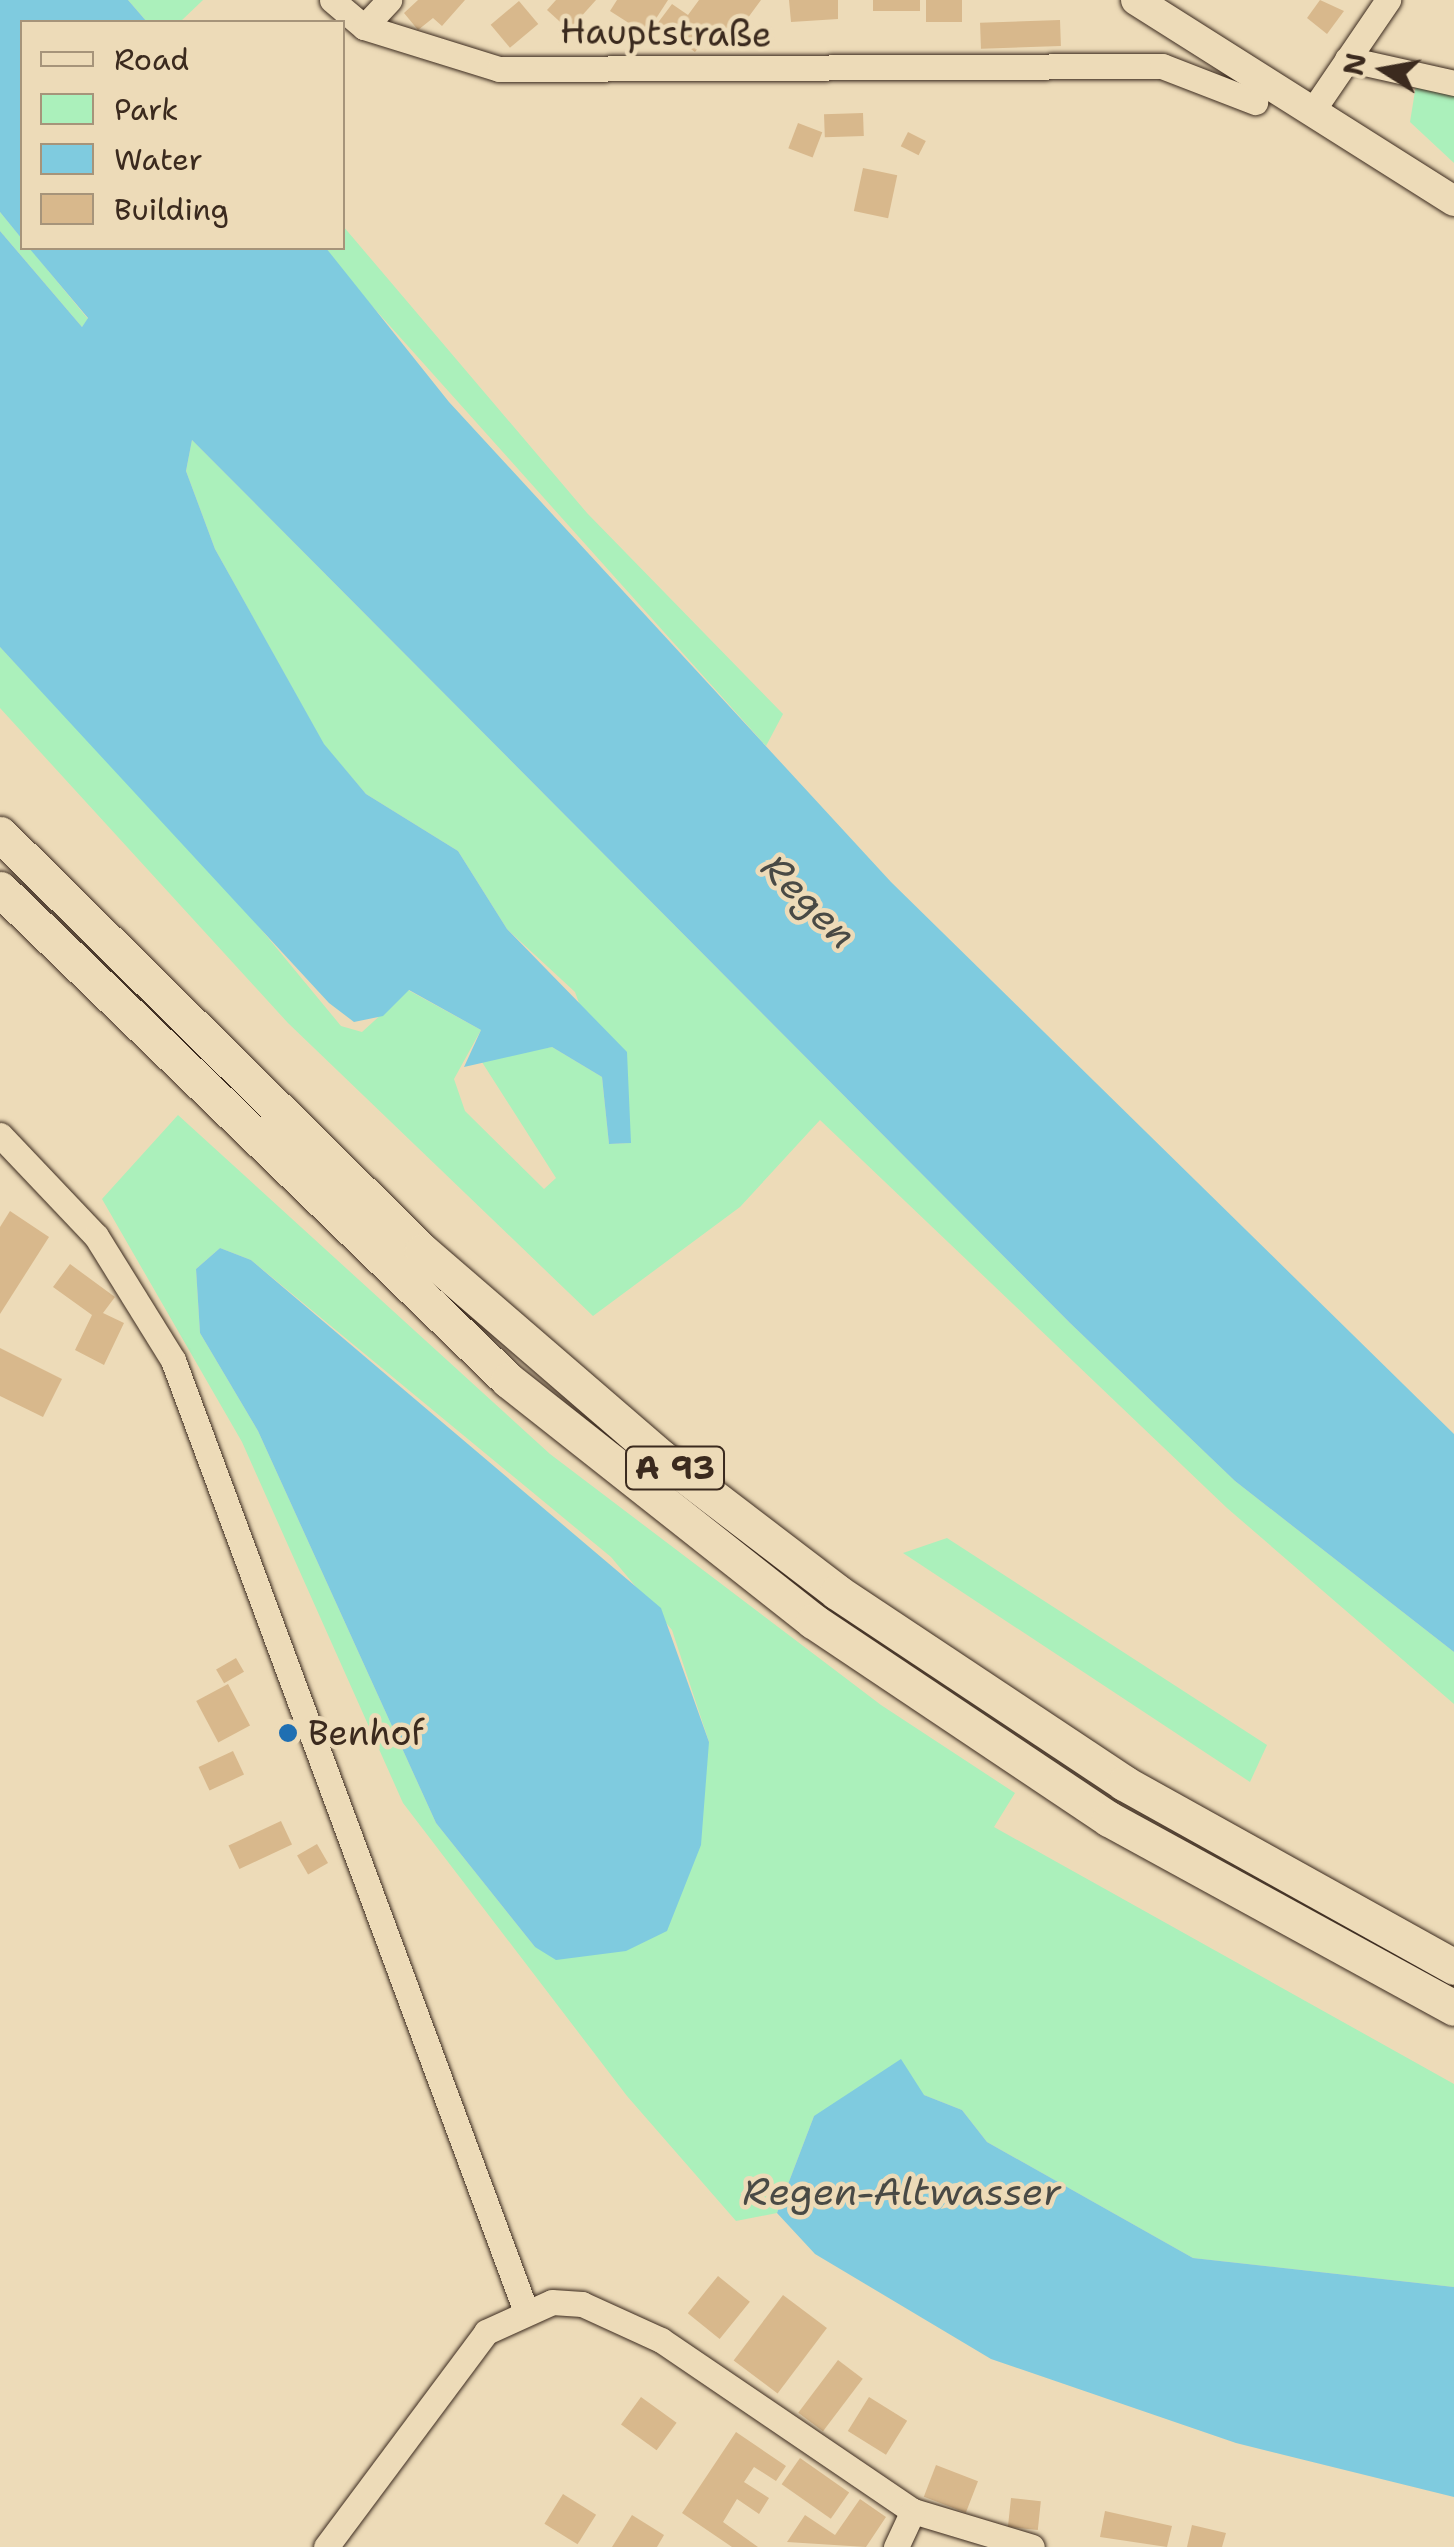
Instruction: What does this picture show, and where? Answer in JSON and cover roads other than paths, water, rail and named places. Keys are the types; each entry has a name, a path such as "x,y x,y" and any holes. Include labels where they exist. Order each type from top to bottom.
{"highway":[{"name":"A 93","path":"0,834 422,1251 662,1458 853,1603 1108,1773 1454,1967"},
{"name":"A 93","path":"0,889 424,1304 765,1584 1109,1819 1454,2008"}],"main road":[{"path":"1136,0 1315,107 1454,200"}],"street":[{"name":"Hauptstraße","path":"332,0 364,26 499,69 1162,66 1254,102"},
{"path":"364,26 389,0"},
{"path":"1315,107 1388,0"},
{"path":"1347,59 1454,83"},
{"path":"0,1135 96,1236 172,1360 525,2309"},
{"path":"326,2547 455,2368 486,2332 525,2309 582,2304 672,2348 913,2511 993,2542 1032,2547"},
{"path":"896,2547 913,2511"}],"water":[{"path":"0,0 128,0 145,20 20,20 20,237 0,212"},
{"name":"Regen","path":"0,231 82,327 88,318 31,250 328,250 449,402 891,882 1454,1434 1454,1652 1235,1481 1070,1323 192,440 186,471 215,549 324,744 366,794 458,851 507,929 627,1052 631,1143 609,1144 602,1077 552,1047 464,1067 481,1030 409,990 383,1016 354,1022 329,1003 0,647"},
{"path":"220,1248 251,1260 661,1608 709,1742 701,1845 667,1931 626,1951 556,1960 535,1947 436,1823 258,1431 200,1333 196,1269"},
{"name":"Regen-Altwasser","path":"901,2059 924,2095 962,2110 987,2142 1193,2258 1454,2287 1454,2497 1236,2443 991,2359 815,2254 777,2213 814,2116"}],"place":[{"name":"Benhof","path":"288,1733"}]}
